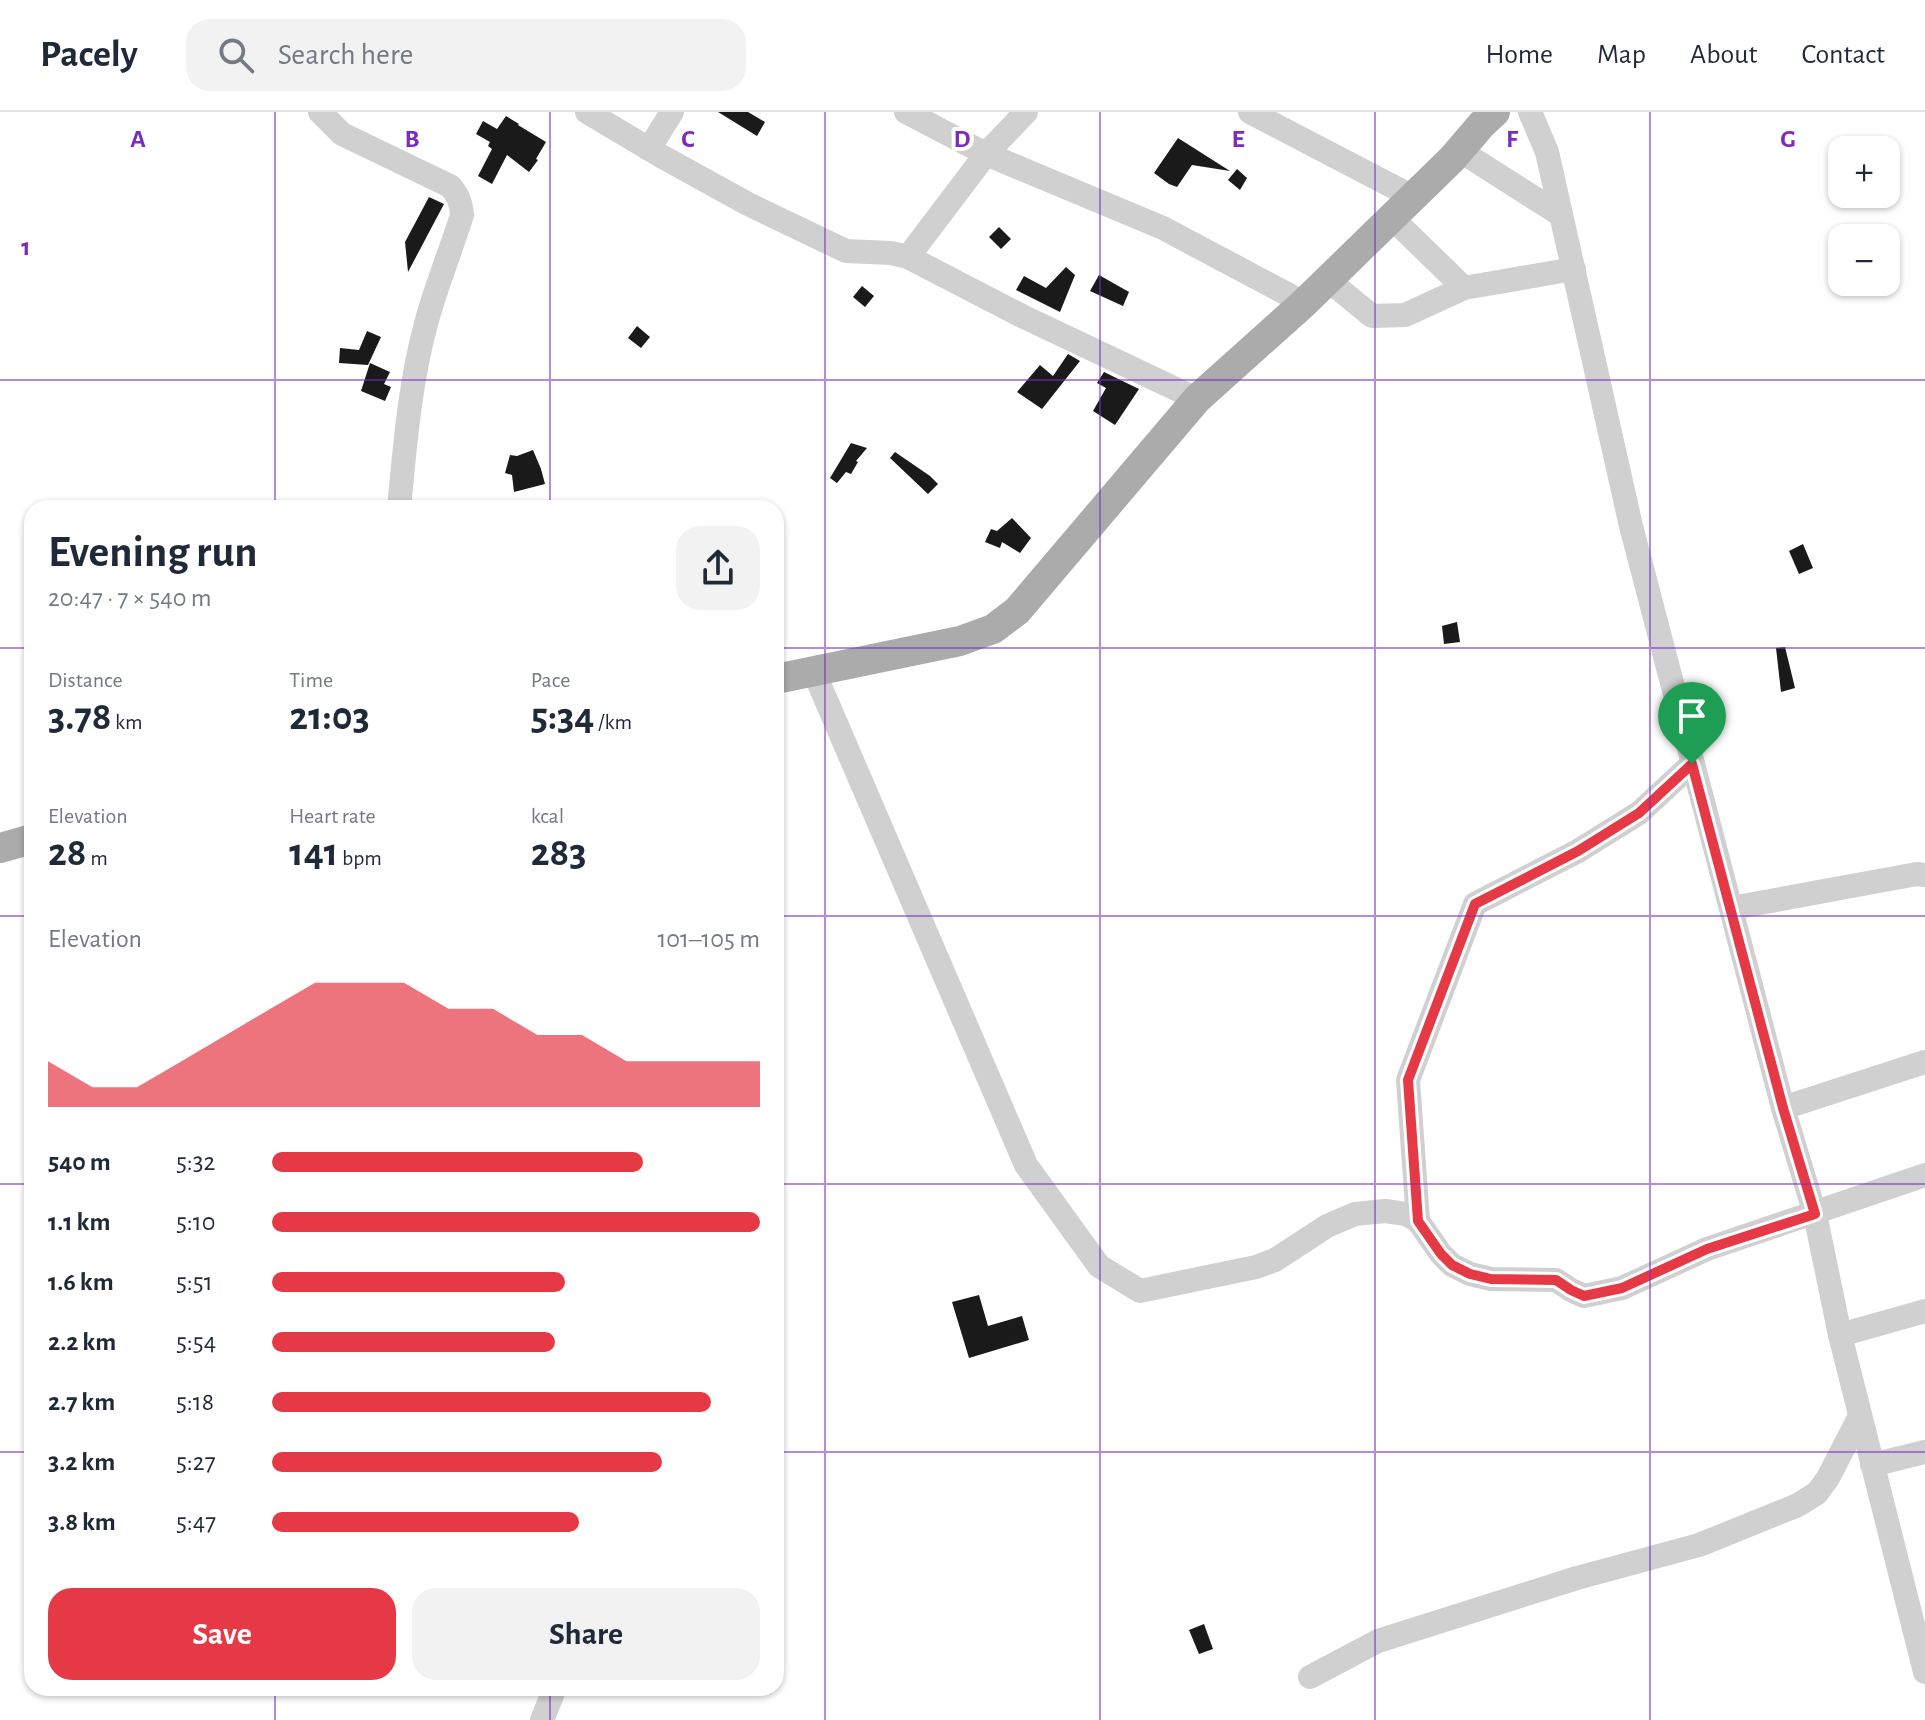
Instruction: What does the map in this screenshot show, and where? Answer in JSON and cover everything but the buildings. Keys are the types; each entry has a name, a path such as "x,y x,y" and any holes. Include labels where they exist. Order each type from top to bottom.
{"main road":[{"path":"784,678 960,641 993,629 1017,611 1197,399 1328,280 1495,112"},
{"path":"0,848 24,841"}],"street":[{"path":"320,112 342,134 450,186 461,202 462,215 427,319 416,367 400,500"},
{"path":"587,112 748,204 846,251 908,257 1024,317 1197,399"},
{"path":"649,149 672,112"},
{"path":"906,112 986,154 1163,228 1304,303"},
{"path":"908,257 986,154 1026,112"},
{"path":"1250,112 1403,207 1464,288"},
{"path":"1530,112 1547,152 1631,526 1783,1108 1815,1214 1840,1335 1925,1672"},
{"path":"1459,150 1561,215"},
{"path":"1328,280 1372,316 1405,315 1464,288 1574,269"},
{"path":"814,672 1026,1165 1099,1266 1140,1291 1256,1267 1275,1260 1327,1226 1355,1214 1385,1211 1406,1214 1418,1221 1441,1254 1452,1265 1470,1274 1491,1279 1556,1280 1584,1296 1622,1288 1707,1249 1925,1175"},
{"path":"1418,1221 1408,1080 1475,904 1578,851 1639,813 1692,764"},
{"path":"1732,908 1925,875"},
{"path":"1783,1108 1925,1062"},
{"path":"1840,1335 1925,1311"},
{"path":"1310,1677 1378,1641 1577,1578 1699,1545 1798,1505 1817,1493 1828,1478 1860,1416"},
{"path":"1872,1465 1925,1452"},
{"path":"542,1720 552,1696"}],"route":[{"path":"1692,764 1783,1108 1815,1214 1707,1249 1622,1288 1584,1296 1556,1280 1491,1279 1470,1274 1452,1265 1441,1254 1418,1221 1408,1080 1475,904 1578,851 1639,813 1692,764"}]}
